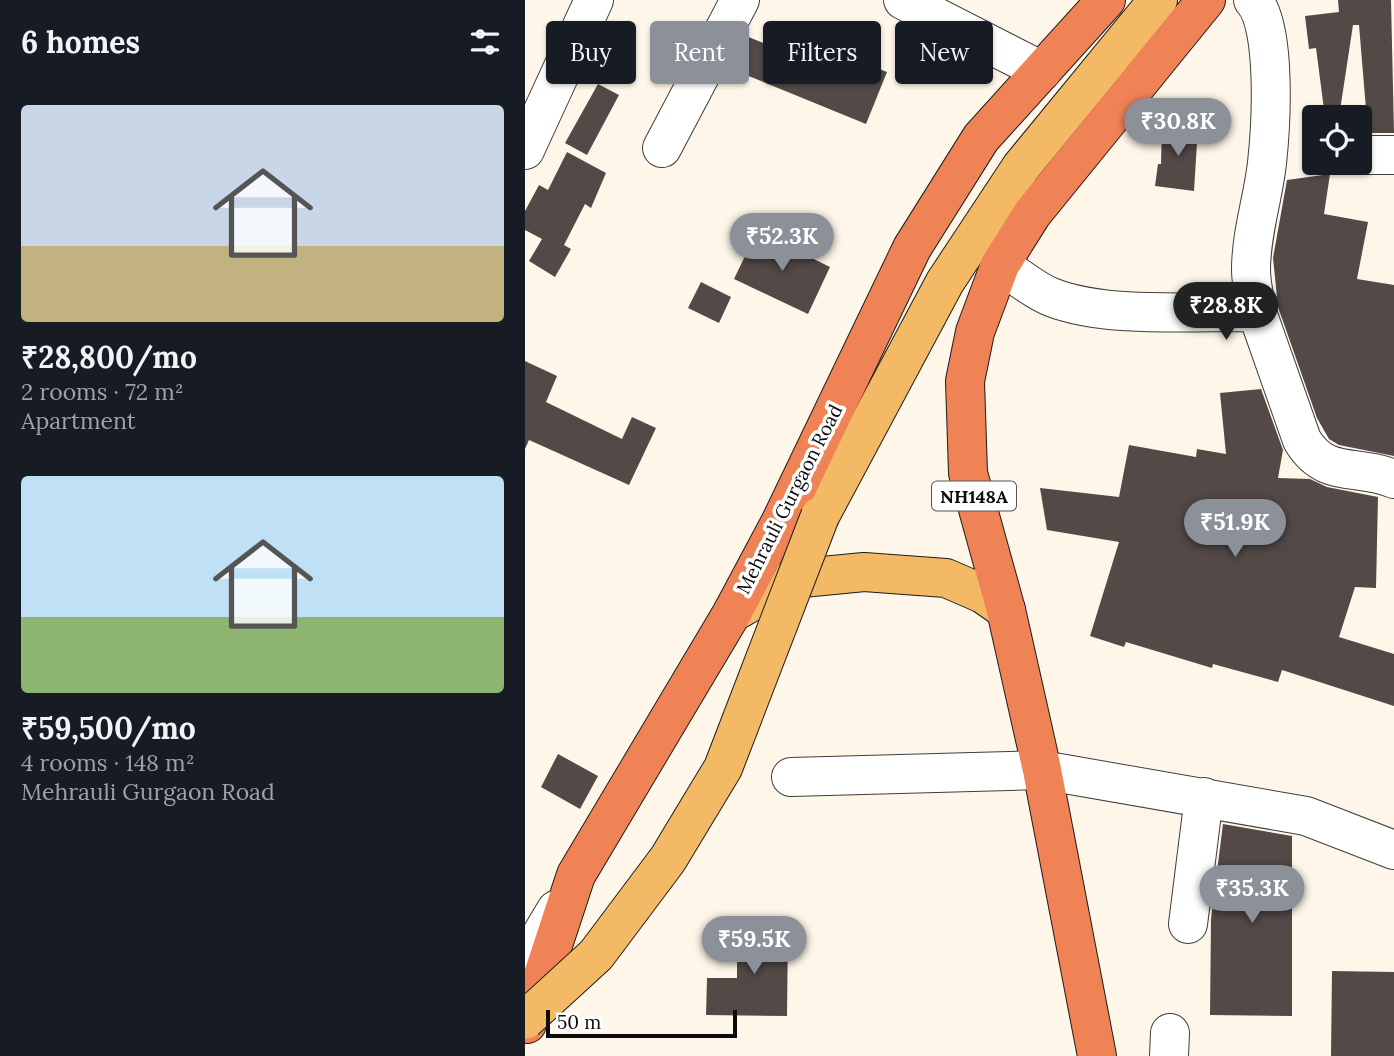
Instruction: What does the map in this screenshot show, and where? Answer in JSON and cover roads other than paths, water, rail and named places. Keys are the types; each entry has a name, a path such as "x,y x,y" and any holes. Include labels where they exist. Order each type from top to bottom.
{"highway":[{"name":"Mehrauli Gurgaon Road","path":"525,1030 549,965 576,875 732,613 780,523 912,248 981,138 1106,0"},
{"name":"NH148A","path":"1097,1056 1042,770 1006,610 968,473 965,381 975,332 1000,265 1032,214 1206,0"}],"main road":[{"path":"525,1020 596,955 668,859 723,768 820,516 945,282 1021,167 1158,0"},
{"path":"732,613 792,579 864,572 946,578 983,594 1006,610"}],"street":[{"path":"525,150 594,0"},
{"path":"662,148 740,0"},
{"path":"903,0 1042,71"},
{"path":"1253,0 1262,9 1270,47 1267,163 1255,224 1251,271 1257,312 1302,440 1312,457 1326,465 1394,479"},
{"path":"1372,155 1394,155"},
{"path":"1000,265 1049,296 1078,306 1257,312"},
{"path":"791,777 1042,770 1306,816 1394,850"},
{"path":"1188,924 1205,797"},
{"path":"525,962 576,875"}]}
